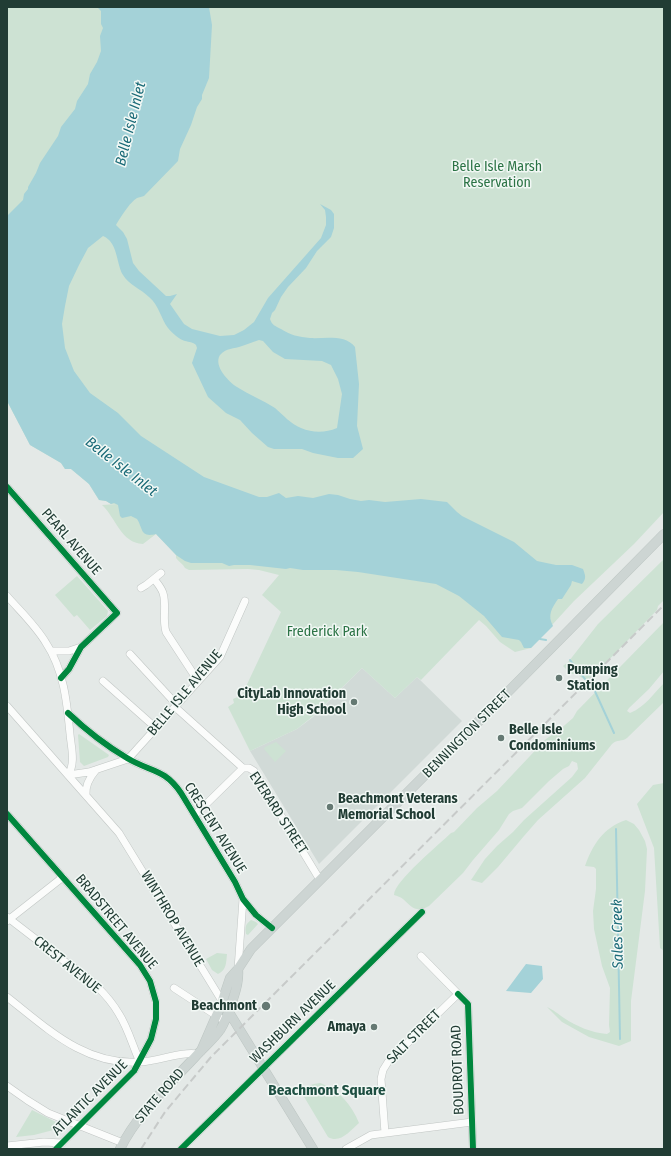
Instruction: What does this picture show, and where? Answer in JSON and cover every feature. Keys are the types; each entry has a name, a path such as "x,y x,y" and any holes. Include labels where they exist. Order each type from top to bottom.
{"main road":[{"name":"BENNINGTON STREET","path":"222,1001 230,978 249,952 664,534"},
{"name":"BENNINGTON STREET","path":"229,1012 238,981 238,969"},
{"name":"WINTHROP AVENUE","path":"222,1001 313,1149"},
{"name":"STATE ROAD","path":"199,1052 222,1001"},
{"name":"STATE ROAD","path":"120,1147 148,1109 199,1052 214,1038 229,1012"}],"street":[{"name":"PEARL AVENUE","path":"7,487 117,613 81,646"},
{"path":"141,588 161,573"},
{"path":"154,579 164,595 164,623 166,632 198,681"},
{"path":"7,596 38,632 51,651 61,678 68,713 73,761 72,770 68,775"},
{"name":"BELLE ISLE AVENUE","path":"128,759 221,654 245,601"},
{"path":"51,651 70,651 81,646"},
{"path":"61,678 69,669 81,646"},
{"name":"EVERARD STREET","path":"130,654 176,706 243,768 249,768 254,771 320,880"},
{"path":"103,681 156,728"},
{"name":"WINTHROP AVENUE","path":"7,706 122,838 222,1001"},
{"name":"CRESCENT AVENUE","path":"68,713 90,734 128,759 156,770 178,788 235,882 243,899 256,915 272,928"},
{"path":"68,775 89,772 128,759"},
{"path":"195,815 243,768"},
{"path":"86,795 88,781 96,770"},
{"name":"BRADSTREET AVENUE","path":"7,814 140,964 150,981 156,1002 156,1019 152,1036 140,1062"},
{"path":"8,919 63,877"},
{"name":"CRESCENT AVENUE","path":"238,969 243,899"},
{"name":"WASHBURN AVENUE","path":"181,1149 422,912"},
{"name":"CREST AVENUE","path":"8,919 78,971 102,992 119,1014 140,1062"},
{"name":"BOUDROT ROAD","path":"421,956 468,1004 473,1149"},
{"path":"174,988 225,1021"},
{"name":"SALT STREET","path":"385,1133 382,1079 383,1070 388,1062 458,994"},
{"path":"7,997 60,1038 82,1051 108,1060 140,1062"},
{"name":"ATLANTIC AVENUE","path":"59,1146 134,1071 140,1062 162,1060 184,1054 199,1052"},
{"path":"7,1086 44,1110 80,1125 120,1147"},
{"path":"346,1149 371,1134 472,1122"},
{"path":"7,1146 44,1142 59,1146"}],"shaded area":[{"name":"Beachmont Veterans Memorial School","path":"362,668 395,698 417,677 462,721 319,864 250,751 297,729 313,717"}],"green space":[{"name":"Belle Isle Marsh Reservation","path":"7,7 664,7 664,512 634,544 574,601 531,648 515,652 500,642 479,620 421,680 417,677 395,698 362,668 312,717 297,729 250,751 228,707 234,703 233,699 242,695 281,612 262,595 279,575 248,569 189,570 185,568 176,558 176,555 156,534 143,544 135,543 124,535 102,505 117,504 111,504 106,501 99,500 89,484 71,469 65,469 61,463 30,445 7,401"},
{"path":"664,559 664,600 658,606 657,610 602,667 586,681 577,674 571,674 563,666 569,661 598,624"},
{"path":"77,576 108,611 107,616 90,630 77,615 74,617 55,595"},
{"path":"664,622 664,671 649,689 627,711 630,713 640,707 664,683 664,702 627,738 612,744 585,778 538,820 498,867 482,883 471,880 485,859 524,820 572,777 578,769 577,763 572,761 569,766 549,781 522,808 509,814 499,830 463,873 429,906 418,909 409,905 402,898 394,895 401,881 409,872 497,791 546,739 573,718 577,711"},
{"path":"79,734 109,755 108,757 84,766 80,762"},
{"path":"276,742 286,751 275,762 264,749 265,747"},
{"path":"664,783 664,951 660,948 654,848 637,804 653,785"},
{"path":"626,820 634,824 639,830 645,841 647,849 645,891 631,1001 631,1041 619,1046 589,1037 562,1022 547,1007 584,1029 607,1034 610,1032 610,988 602,966 594,929 593,911 596,889 596,869 594,867 585,866 595,844 605,832 618,823"},
{"path":"251,920 258,924 248,935 246,934 246,928"},
{"path":"217,953 227,954 225,968 218,974 212,970 206,959"},
{"path":"320,1083 333,1089 344,1098 359,1123 341,1138 332,1139 328,1137 303,1095 309,1086"},
{"path":"32,1110 60,1124 61,1128 34,1135 16,1137"}],"water":[{"name":"Belle Isle Inlet","path":"97,7 209,7 212,25 209,78 202,95 202,99 197,107 180,149 178,161 144,196 137,198 131,203 116,225 127,239 133,263 139,271 166,296 177,294 170,304 184,324 192,329 220,336 234,335 244,330 254,322 268,298 321,238 326,225 326,217 325,210 320,204 331,210 334,214 334,228 331,237 317,251 306,268 288,287 270,319 274,325 291,334 310,338 334,338 346,340 355,347 359,384 357,426 363,449 353,458 338,458 313,453 302,449 274,449 268,447 240,420 226,413 208,397 192,363 197,348 196,345 176,336 168,328 158,308 152,300 123,275 114,248 108,239 103,236 88,248 69,286 62,324 65,348 74,371 90,393 118,413 141,436 204,477 259,497 267,497 279,493 286,498 298,496 313,498 329,494 361,501 369,500 385,502 421,499 447,502 462,516 514,542 537,561 556,565 572,565 583,569 585,576 584,582 582,584 572,581 562,599 558,599 552,609 550,618 553,626 531,648 524,648 519,640 502,637 484,616 459,596 436,584 358,572 286,569 250,565 229,566 222,563 191,563 185,561 176,555 156,534 147,535 143,531 137,519 131,516 122,518 120,516 118,505 99,500 89,484 71,469 65,469 61,463 30,445 7,401 7,216 23,200 24,194 28,189 40,163 58,136 61,127 75,109 77,101 88,84 90,74 101,51 100,36 103,28 101,24 101,11","holes":["259,340 263,341 273,352 285,359 322,361 331,365 338,379 342,394 337,428 319,432 301,428 290,422 275,408 242,390 226,378 220,369 218,359 220,355 227,350"]},
{"path":"526,964 542,966 543,979 531,993 506,991"}],"waterway":[{"name":"Sales Creek","path":"540,639 546,640"},
{"name":"Sales Creek","path":"570,660 585,679"},
{"name":"Sales Creek","path":"593,687 614,733"},
{"name":"Sales Creek","path":"616,829 620,1039"}],"railway":[{"path":"141,1149 165,1112 211,1057 664,605"}],"cycle path":[{"path":"7,487 117,613 81,647 69,669 61,678"},
{"path":"68,713 89,732 111,748 127,758 163,775 175,785 235,882 243,899 256,915 272,928"},
{"path":"7,814 140,965 150,981 156,1002 156,1019 151,1039 134,1071 56,1149"},
{"path":"181,1149 422,912"},
{"path":"458,994 468,1004 473,1149"}],"place":[{"name":"Pumping Station","path":"559,678"},
{"name":"CityLab Innovation High School","path":"354,702"},
{"name":"Belle Isle Condominiums","path":"501,738"},
{"name":"Beachmont Veterans Memorial School","path":"330,807"},
{"name":"Beachmont","path":"266,1006"},
{"name":"Amaya","path":"374,1027"}],"district":[{"name":"Beachmont Square","path":"327,1091"}],"park label":[{"name":"Frederick Park","path":"327,632"}]}
